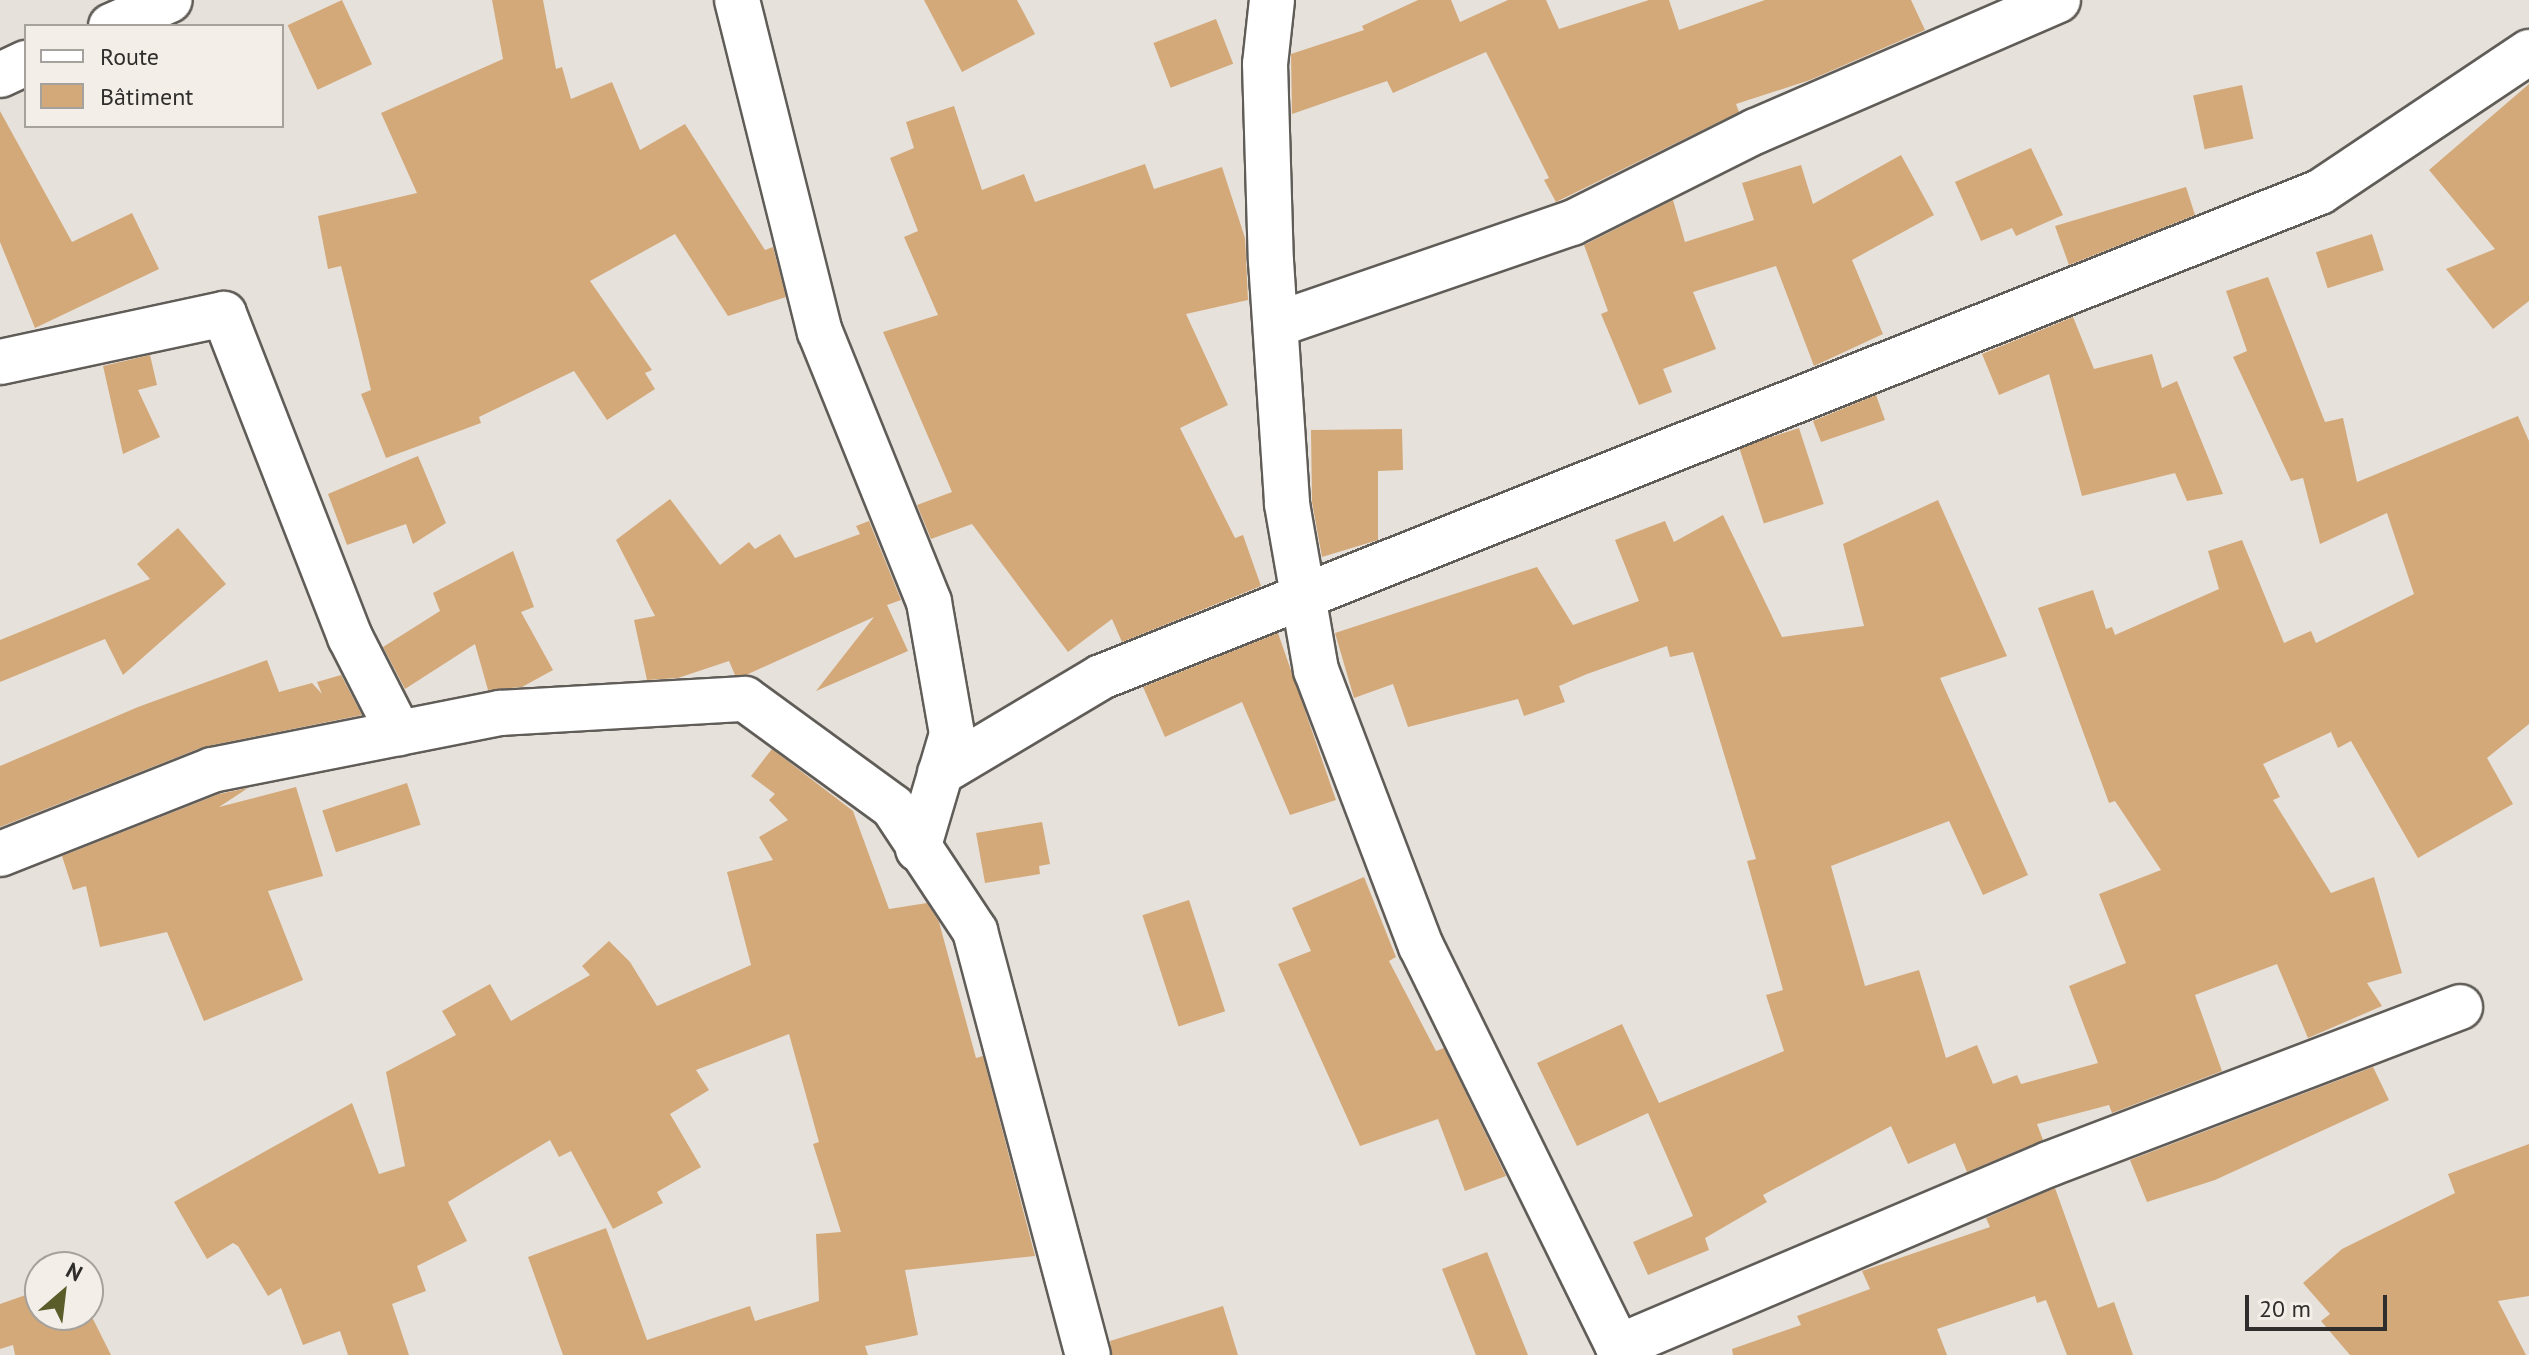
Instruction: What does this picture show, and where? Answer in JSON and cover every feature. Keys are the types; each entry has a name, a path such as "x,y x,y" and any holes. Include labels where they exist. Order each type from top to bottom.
{"street":[{"path":"116,24 170,0"},
{"path":"737,0 820,332 929,602 952,734 918,849"},
{"path":"1272,0 1265,64 1271,261 1278,324 1287,504 1316,670 1421,946 1620,1351 2049,1164 2460,1007"},
{"path":"1278,324 1572,223 1756,131 2058,0"},
{"path":"940,773 1101,677 2320,192 2529,52"},
{"path":"0,75 24,64"},
{"path":"0,362 224,314 350,637 399,733"},
{"path":"0,854 212,770 500,713 745,699 893,807 975,931 1088,1355"}],"building":[{"path":"342,0 372,64 318,90 288,25"},
{"path":"492,0 543,0 556,69 562,67 571,99 612,82 640,150 685,124 765,250 773,247 786,297 728,316 675,234 590,281 652,370 645,373 655,389 607,420 574,371 479,417 481,423 386,458 361,394 371,390 341,266 328,269 318,216 417,193 381,113 503,59"},
{"path":"924,0 1017,0 1035,34 962,72"},
{"path":"1418,0 1451,0 1460,22 1508,0 1546,0 1559,29 1649,0 1669,0 1679,30 1765,0 1911,0 1925,30 1810,80 1736,104 1739,112 1556,202 1544,180 1549,178 1486,52 1393,93 1387,81 1292,114 1291,54 1364,30 1362,26"},
{"path":"1216,19 1233,64 1171,88 1153,43"},
{"path":"2529,84 2529,301 2493,329 2446,269 2495,249 2429,170"},
{"path":"2242,85 2253,139 2205,149 2193,95"},
{"path":"954,106 982,190 1024,174 1035,202 1145,164 1154,189 1222,167 1245,238 1248,300 1186,314 1228,405 1180,428 1235,538 1243,535 1261,586 1122,642 1112,619 1068,652 972,524 931,539 917,505 952,492 883,332 938,315 904,237 918,231 890,158 914,148 906,122"},
{"path":"0,111 72,242 132,213 159,269 35,328 0,242"},
{"path":"2031,148 2063,215 2016,236 2012,228 1981,241 1955,182"},
{"path":"1901,155 1934,215 1852,260 1883,334 1814,366 1776,266 1693,292 1716,349 1663,369 1672,392 1639,405 1601,314 1608,311 1584,245 1673,200 1685,242 1754,220 1742,183 1801,165 1813,204"},
{"path":"2186,187 2195,215 2069,265 2055,226"},
{"path":"2372,234 2384,270 2328,288 2316,252"},
{"path":"2268,277 2325,422 2343,418 2357,482 2518,416 2529,441 2529,724 2487,758 2513,804 2418,858 2351,741 2338,748 2331,732 2263,764 2280,797 2273,800 2331,893 2374,877 2402,973 2367,983 2382,1006 2308,1038 2277,964 2195,995 2222,1071 2112,1113 2109,1105 2037,1124 2043,1140 1967,1172 1955,1143 1908,1164 1891,1126 1763,1195 1767,1202 1705,1238 1709,1250 1648,1275 1633,1242 1693,1216 1648,1113 1577,1146 1537,1063 1622,1024 1659,1103 1784,1051 1766,995 1783,990 1747,861 1756,859 1693,652 1670,657 1667,646 1587,674 1559,686 1565,702 1524,716 1518,699 1408,727 1393,684 1354,698 1335,633 1537,567 1573,625 1639,601 1615,540 1665,521 1674,542 1723,515 1782,637 1864,626 1843,544 1938,500 2007,656 1940,678 2028,875 1983,895 1949,821 1831,866 1865,986 1919,970 1946,1058 1977,1045 1993,1084 2017,1075 2021,1084 2098,1063 2069,986 2126,963 2099,894 2161,870 2115,801 2109,803 2038,608 2093,590 2106,629 2112,627 2115,635 2219,589 2208,551 2242,540 2284,643 2311,631 2316,643 2414,594 2387,513 2320,544 2303,478 2291,481 2233,357 2247,351 2226,291"},
{"path":"2073,317 2094,369 2152,354 2162,388 2177,381 2223,494 2187,501 2175,473 2082,496 2049,374 1999,395 1982,354"},
{"path":"150,355 157,385 138,390 160,437 123,454 103,366"},
{"path":"1876,395 1885,420 1821,442 1813,421"},
{"path":"1799,428 1824,504 1764,524 1739,447"},
{"path":"1402,429 1403,470 1378,471 1378,540 1322,557 1312,502 1311,430"},
{"path":"418,456 446,523 413,544 406,524 347,545 328,494"},
{"path":"670,499 720,565 749,542 755,549 780,534 795,558 860,534 856,526 869,521 901,600 887,605 908,651 816,691 874,617 746,675 735,675 729,661 678,678 647,680 634,620 655,616 616,540"},
{"path":"178,528 226,584 123,675 105,639 0,682 0,640 150,579 137,564"},
{"path":"513,551 534,607 521,612 553,670 522,687 488,690 475,644 405,689 383,647 440,611 433,593"},
{"path":"1278,633 1336,800 1290,815 1242,702 1165,737 1143,687"},
{"path":"267,660 279,692 312,683 322,694 317,682 341,675 362,715 203,747 0,827 0,766 138,707"},
{"path":"772,749 853,811 889,909 927,903 939,922 976,1058 983,1056 1035,1256 905,1270 918,1335 865,1346 868,1355 563,1355 528,1257 606,1228 647,1340 750,1306 755,1321 819,1301 816,1234 841,1232 813,1144 819,1142 789,1034 696,1070 709,1090 670,1114 701,1167 657,1192 663,1203 613,1229 571,1151 559,1157 550,1140 448,1202 467,1241 417,1266 426,1291 392,1304 409,1355 348,1355 340,1331 303,1345 281,1288 268,1296 238,1246 233,1243 207,1259 174,1202 352,1103 379,1174 405,1166 386,1072 456,1035 442,1011 490,984 511,1021 590,975 582,966 609,941 630,962 657,1006 751,965 727,872 773,860 759,837 788,820 769,800 775,794 751,776"},
{"path":"407,783 421,825 336,852 322,811"},
{"path":"296,787 323,876 268,891 303,980 204,1021 167,932 100,947 86,886 73,890 62,856 219,794 248,788 219,807"},
{"path":"1042,822 1050,864 1039,866 1040,874 985,883 976,833"},
{"path":"1364,877 1396,957 1389,961 1436,1051 1444,1048 1506,1176 1465,1191 1438,1119 1360,1146 1278,964 1311,951 1292,908"},
{"path":"1189,900 1225,1011 1179,1026 1142,915"},
{"path":"2373,1067 2389,1100 2215,1180 2147,1202 2130,1160"},
{"path":"2529,1144 2529,1296 2498,1301 2526,1355 2350,1355 2321,1321 2330,1314 2303,1283 2342,1249 2455,1193 2448,1174"},
{"path":"2055,1188 2098,1308 2114,1302 2133,1355 2067,1355 2046,1300 2037,1303 2035,1296 1937,1329 1947,1355 1733,1355 1732,1349 1801,1325 1797,1316 1870,1289 1862,1271 1990,1227 1986,1218"},
{"path":"1487,1252 1528,1355 1476,1355 1442,1269"},
{"path":"24,1296 24,1331 99,1331 111,1355 15,1355 13,1345 0,1349 0,1304"},
{"path":"1223,1306 1238,1355 1112,1355 1110,1341"}]}
